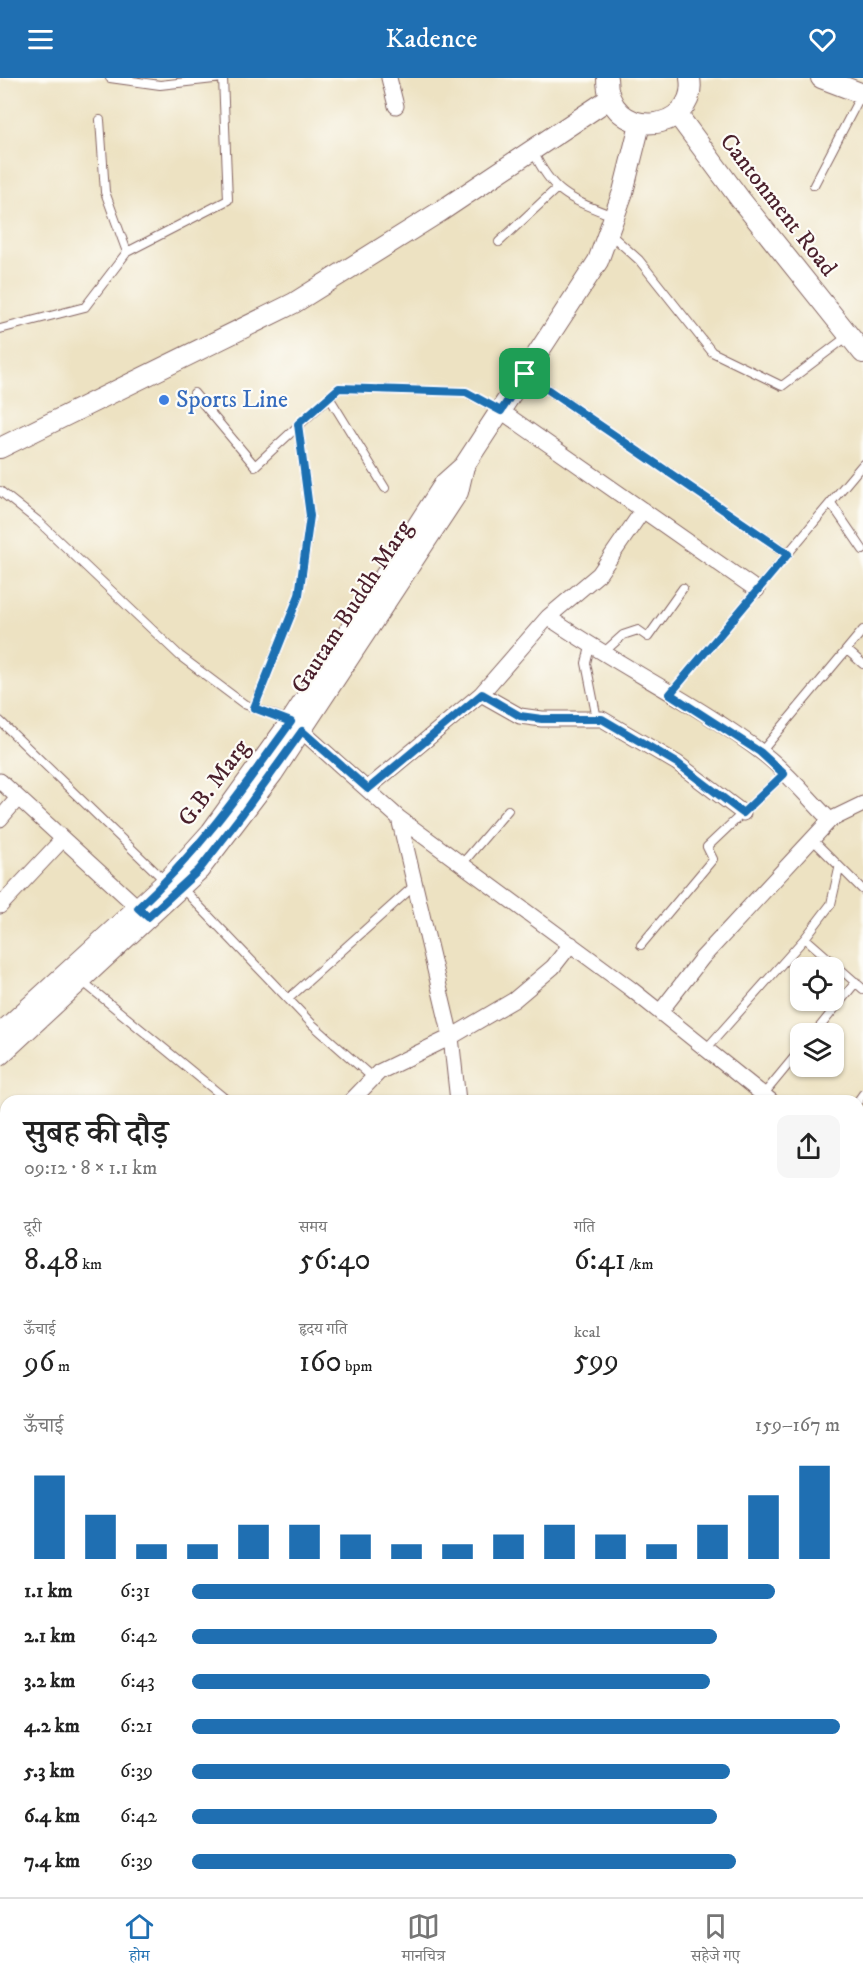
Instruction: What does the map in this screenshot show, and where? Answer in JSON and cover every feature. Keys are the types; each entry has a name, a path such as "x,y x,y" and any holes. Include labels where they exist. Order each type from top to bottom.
{"street":[{"path":"388,78 396,106"},
{"path":"607,78 609,99 628,120 640,124 661,123 677,114 686,103 692,85 690,78"},
{"path":"821,78 862,94"},
{"path":"0,448 294,303 609,99"},
{"name":"Cantonment Road","path":"677,114 740,199 863,354"},
{"name":"G.B. Marg","path":"0,1034 143,913 173,884 211,832 297,726 445,483 464,466 598,261 623,192 640,124"},
{"path":"501,411 757,590"},
{"path":"368,789 482,694 548,617 599,574 643,510"},
{"path":"548,617 596,650 760,752 830,820"},
{"path":"482,694 520,716 542,719 597,719 615,725 677,763 743,813"},
{"path":"297,726 399,818 571,944 763,1095"},
{"path":"0,781 143,913 81,980 0,1055"},
{"path":"0,819 18,798"},
{"path":"660,1012 702,958 830,820 863,804"},
{"path":"399,818 451,1037 457,1095"},
{"path":"0,906 63,839"},
{"path":"357,1095 379,1072 451,1037 514,1000 553,967 571,944"}],"lane":[{"path":"0,329 85,307 127,252 228,200 223,78 160,85 110,78"},
{"path":"814,185 862,94"},
{"path":"100,120 105,192 127,252"},
{"path":"533,150 543,173 556,189 611,224 712,352 782,386 848,335"},
{"path":"499,242 556,189"},
{"path":"525,374 788,554"},
{"path":"194,393 255,466 339,388 466,392 501,411"},
{"path":"328,397 385,488"},
{"path":"254,708 299,595 310,516 298,424"},
{"path":"670,694 863,464"},
{"path":"0,491 39,522 180,656 244,704 297,726"},
{"path":"831,502 863,550"},
{"path":"597,719 586,663 596,650 623,635 638,630 648,638 683,588"},
{"path":"760,752 863,630"},
{"path":"847,650 863,664"},
{"path":"0,721 173,884 313,1025 373,1078"},
{"path":"641,945 713,859 707,847 784,774"},
{"path":"462,864 508,810"},
{"path":"812,839 863,890"},
{"path":"706,1049 805,938 831,904 839,868"},
{"path":"288,999 415,885"},
{"path":"805,938 863,989"},
{"path":"81,980 221,1095"},
{"path":"822,1023 856,982"},
{"path":"769,1095 790,1065"}],"place":[{"name":"Sports Line","path":"164,400"}],"route":[{"path":"525,374 788,554 670,694 766,756 784,774 743,813 677,763 602,719 542,719 520,716 482,694 368,789 302,731 199,870 148,917 138,908 166,882 211,832 291,722 254,708 299,595 310,516 298,424 339,388 466,392 501,411 525,374"}]}
